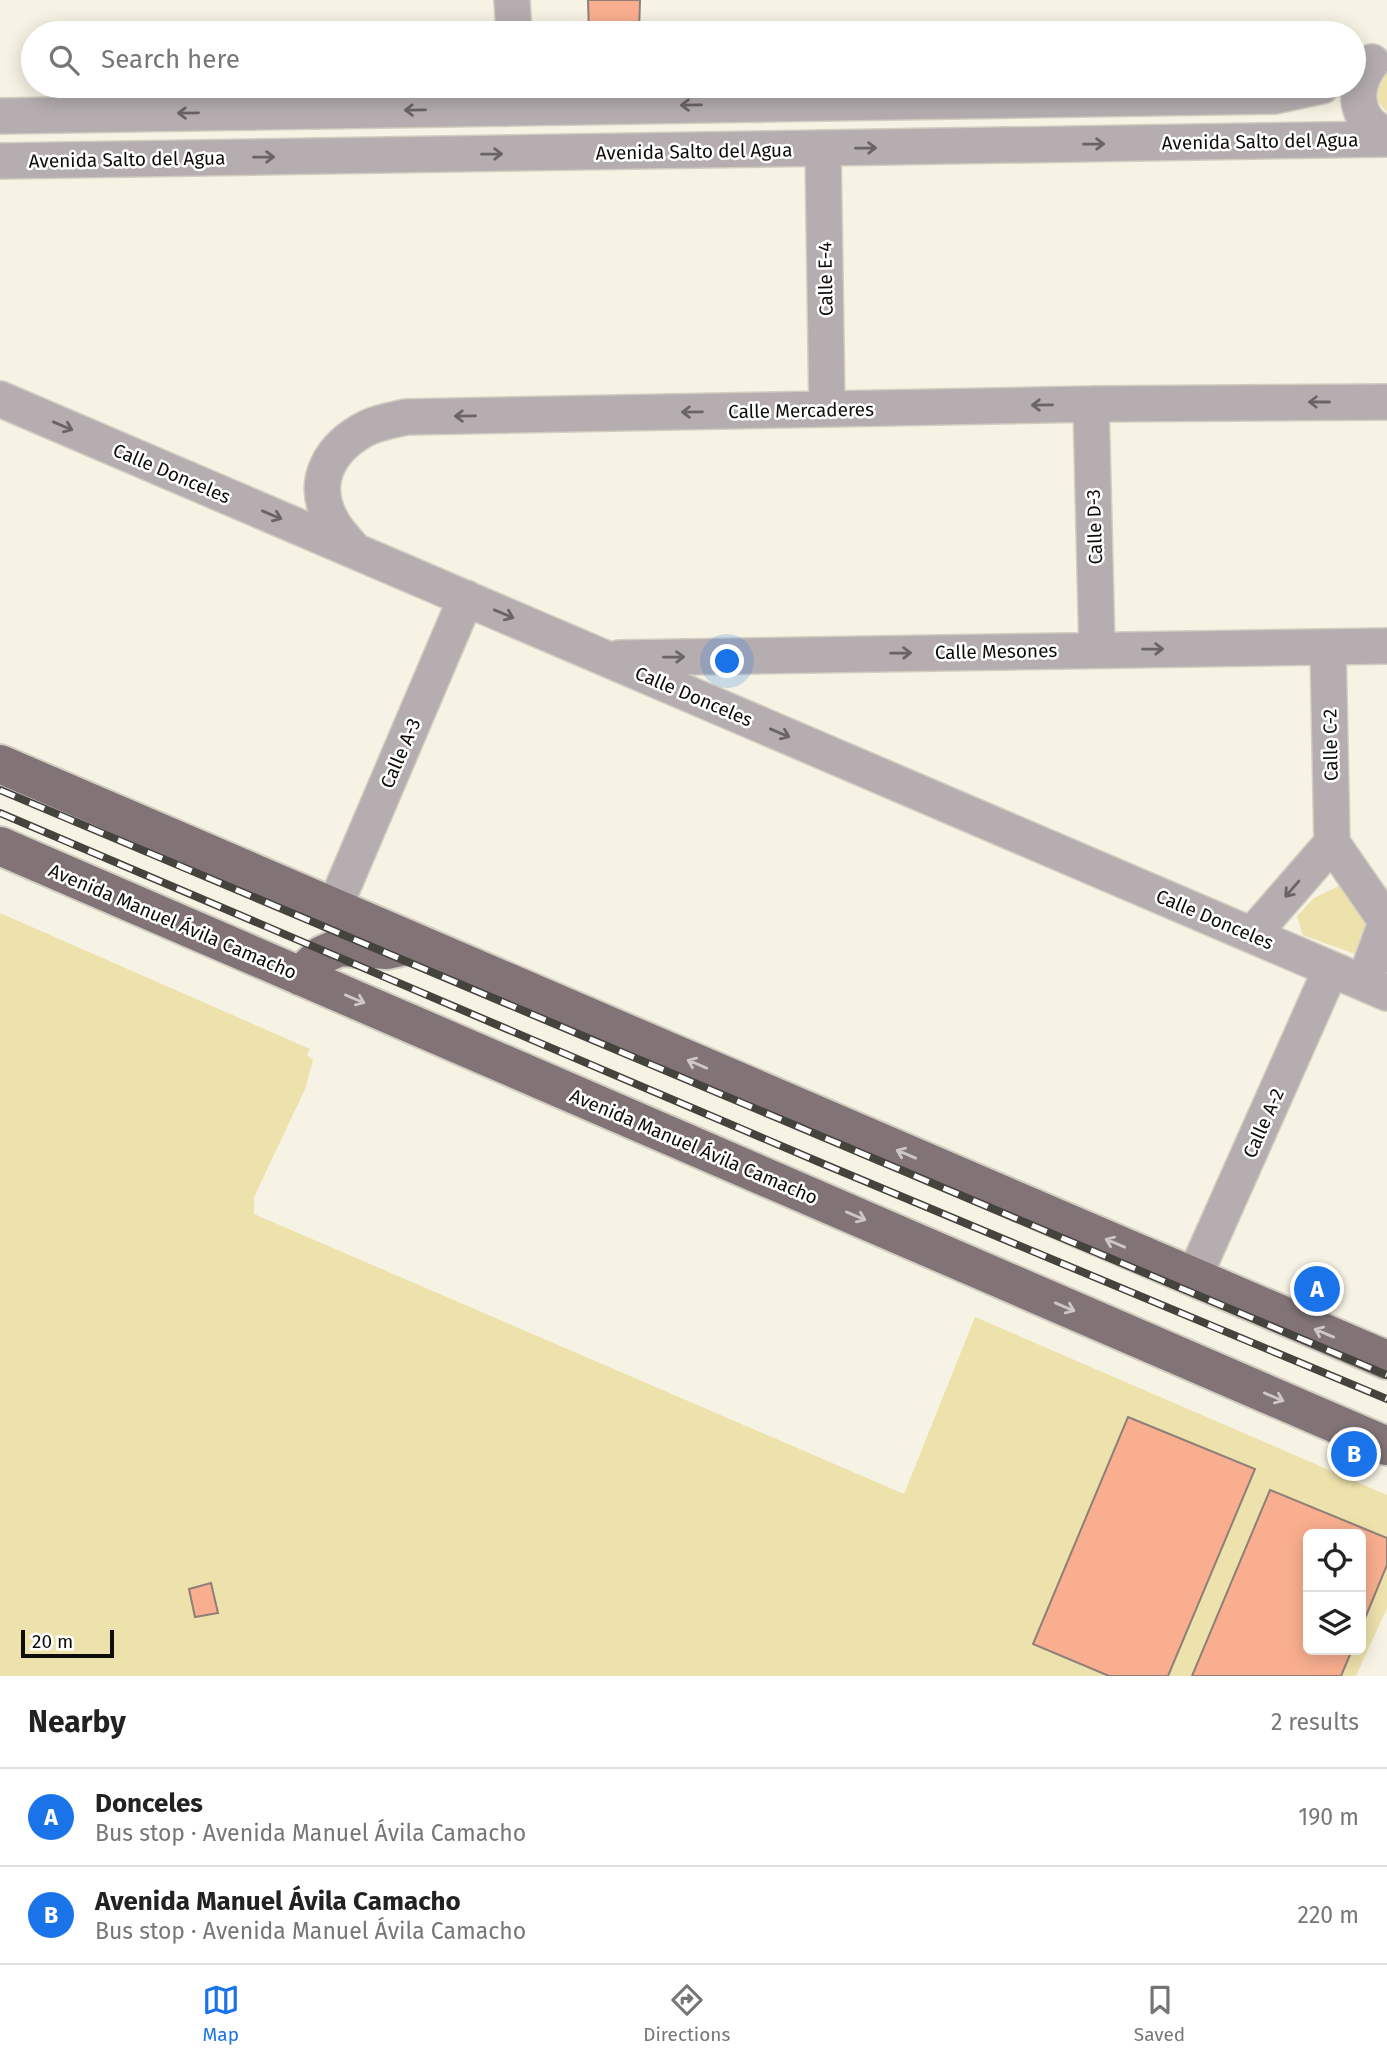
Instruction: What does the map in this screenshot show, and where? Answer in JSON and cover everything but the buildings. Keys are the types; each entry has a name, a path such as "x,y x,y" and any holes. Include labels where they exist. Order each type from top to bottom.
{"main road":[{"path":"0,764 1387,1360"},
{"name":"Avenida Manuel Ávila Camacho","path":"0,846 1387,1446"},
{"path":"300,975 322,955 340,947 387,950 416,944"}],"street":[{"path":"512,0 513,21"},
{"path":"0,117 147,114 495,98"},
{"path":"626,98 952,101 1146,98"},
{"path":"1357,98 1360,109 1374,129 1387,137"},
{"path":"952,101 953,146"},
{"path":"147,114 150,159"},
{"name":"Avenida Salto del Agua","path":"0,161 823,149 1387,137"},
{"name":"Calle E-4","path":"823,149 827,409"},
{"name":"Calle Donceles","path":"0,399 1376,988"},
{"name":"Calle Mercaderes","path":"354,550 331,521 323,498 324,477 331,458 346,440 372,425 405,417 1091,404 1387,402"},
{"name":"Calle D-3","path":"1091,404 1097,649"},
{"name":"Calle A-3","path":"334,908 466,598"},
{"name":"Calle Mesones","path":"606,658 1387,646"},
{"name":"Calle C-2","path":"1328,647 1332,843"},
{"path":"1252,935 1332,843 1386,920 1376,988"},
{"name":"Calle A-2","path":"1194,1277 1331,969"}],"shaded area":[{"path":"1387,68 1387,112 1373,96 1382,71"},
{"path":"1339,886 1353,903 1370,910 1368,949 1355,954 1303,935 1297,916 1314,898"},
{"path":"0,913 310,1049 307,1055 313,1060 305,1089 254,1197 254,1214 904,1494 975,1317 1387,1495 1387,1608 1366,1654 1366,1529 1303,1529 1303,1655 1366,1655 1356,1676 0,1676"}],"railway":[{"path":"0,790 1387,1375"},
{"path":"0,813 826,1165 1387,1399"}],"place":[{"name":"Donceles","path":"1317,1289"},
{"name":"Avenida Manuel Ávila Camacho","path":"1354,1454"}]}
